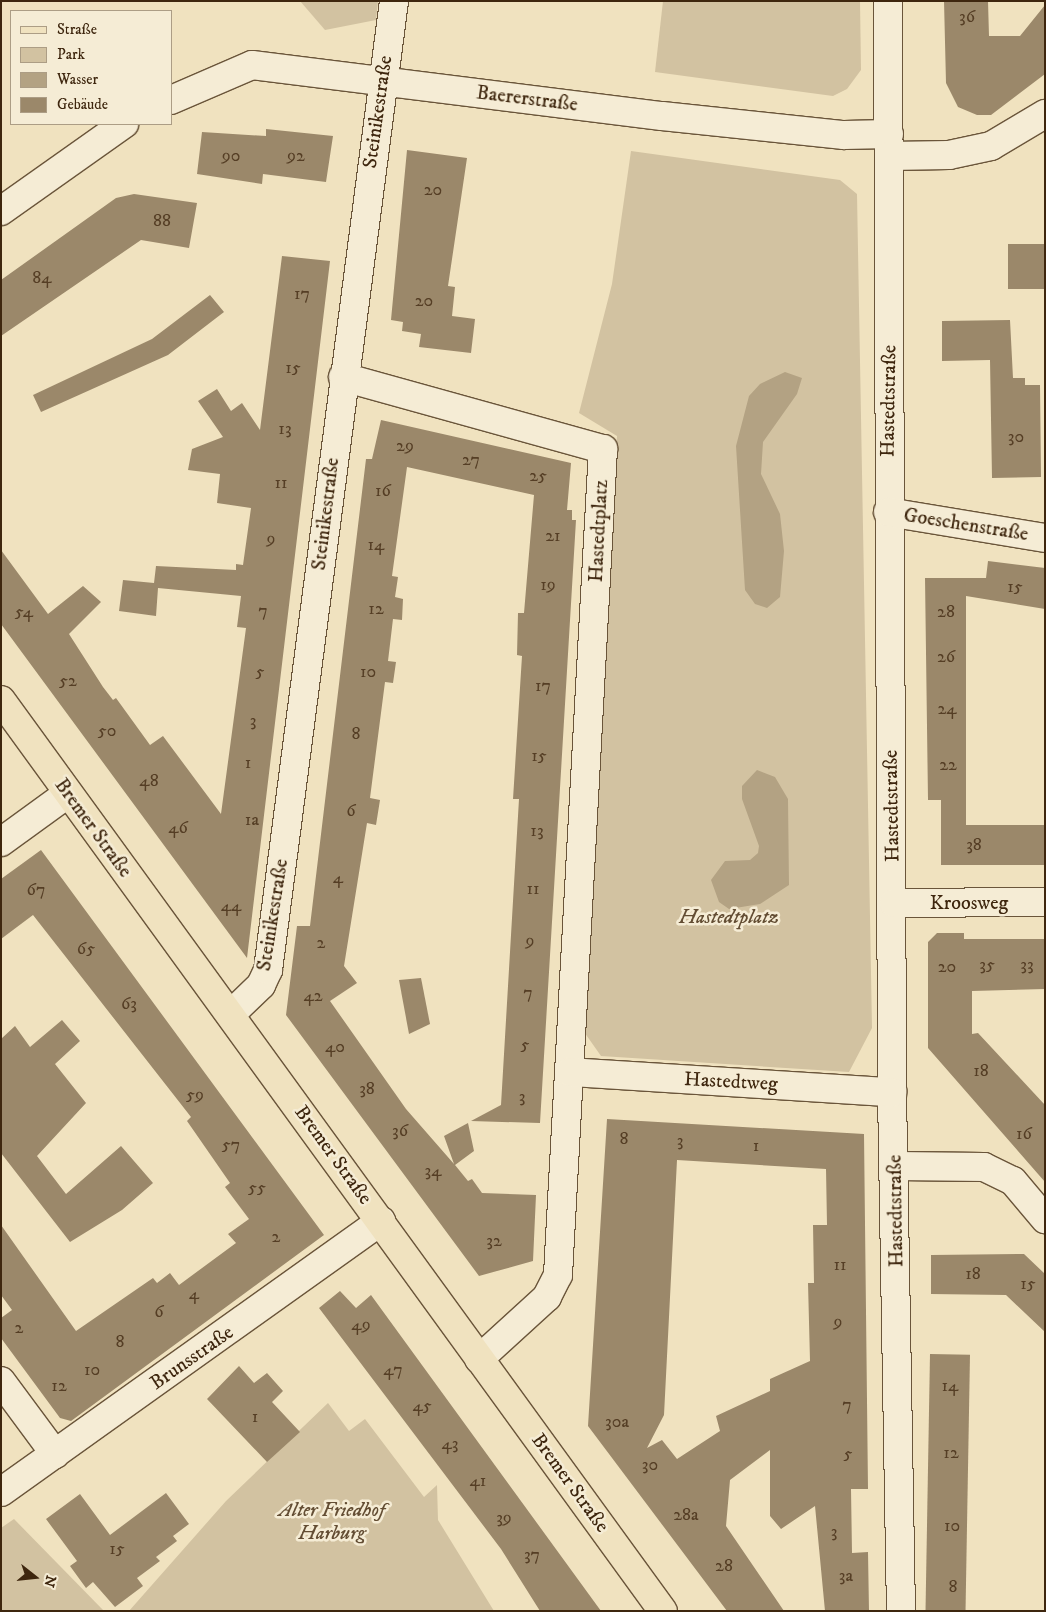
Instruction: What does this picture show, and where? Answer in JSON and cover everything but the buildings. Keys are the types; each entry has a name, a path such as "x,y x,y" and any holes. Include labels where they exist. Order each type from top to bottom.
{"main road":[{"name":"Bremer Straße","path":"1,700 67,794 232,1014 479,1359 663,1611"}],"street":[{"name":"Steinikestraße","path":"232,1014 261,985 268,970 343,377 382,78 394,1"},
{"name":"Hastedtstraße","path":"888,1 890,145 888,512 894,903 892,1092 896,1166 901,1611"},
{"name":"Baererstraße","path":"172,100 252,64 382,78 662,116 844,135 949,155 983,148 1045,114"},
{"path":"1,211 123,125"},
{"name":"Hastedtplatz","path":"343,377 603,449 558,1275 548,1297 479,1359"},
{"name":"Goeschenstraße","path":"888,512 1045,538"},
{"path":"1,842 67,794"},
{"name":"Kroosweg","path":"894,903 1045,902"},
{"name":"Hastedtweg","path":"570,1072 892,1092"},
{"path":"896,1166 984,1167 1013,1181 1045,1219"},
{"name":"Brunsstraße","path":"1,1492 381,1221"},
{"path":"1,1381 55,1454"}],"green space":[{"path":"300,1 378,1 376,20 325,30"},
{"path":"663,1 860,1 861,70 847,89 833,96 655,72"},
{"name":"Hastedtplatz","path":"631,151 840,180 857,194 872,1028 849,1072 601,1056 582,1029 617,436 579,413 612,284"},
{"name":"Alter Friedhof Harburg","path":"328,1403 349,1431 365,1419 424,1497 437,1485 438,1520 494,1611 129,1611 226,1501"},
{"path":"14,1519 104,1611 1,1611 1,1528"}],"water":[{"path":"785,372 802,378 797,394 763,442 761,474 780,514 784,551 780,597 767,608 755,604 745,590 736,446 749,396 760,384"},
{"path":"757,770 775,777 788,799 789,885 760,904 729,909 719,902 711,880 725,861 750,860 758,853 759,846 742,799 742,786"}]}
